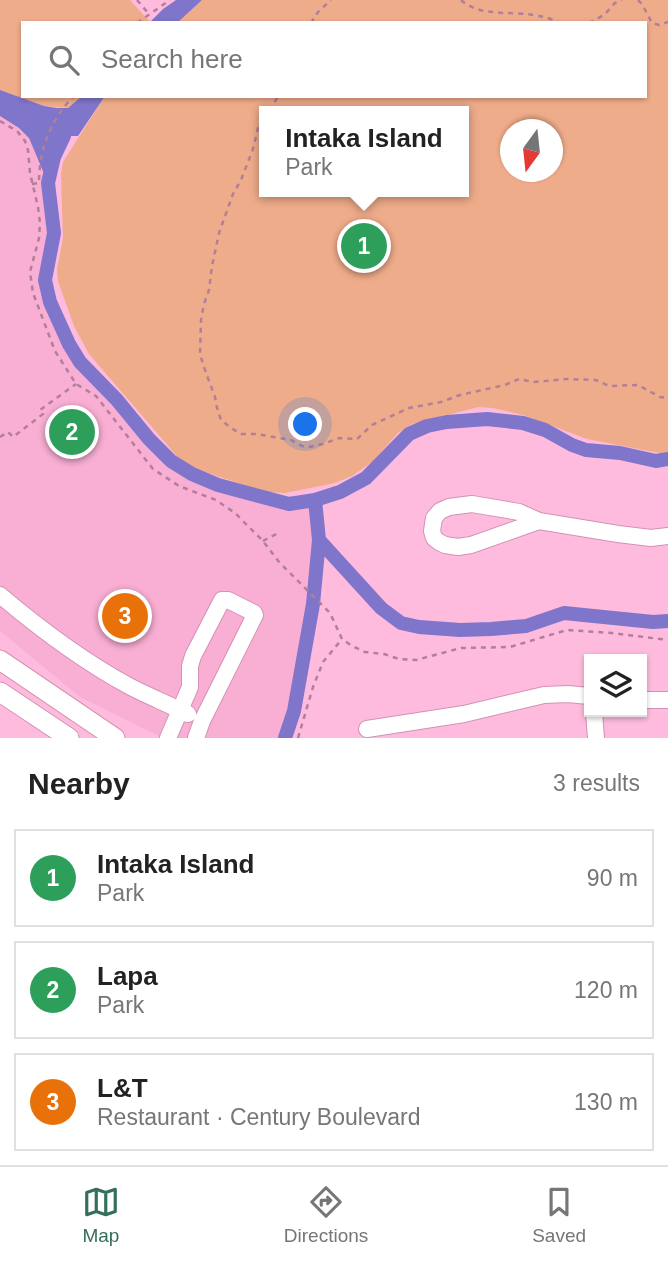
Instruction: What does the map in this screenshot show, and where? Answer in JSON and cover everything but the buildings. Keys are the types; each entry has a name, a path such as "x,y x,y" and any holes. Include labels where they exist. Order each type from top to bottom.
{"main road":[{"path":"0,660 115,738"},
{"path":"0,692 69,738"}],"street":[{"path":"539,520 471,545 458,547 439,542 432,531 434,518 440,511 472,504 519,512 539,520 652,538 668,536"},
{"path":"0,594 26,617 93,665 202,721"},
{"path":"168,738 190,687 193,656 222,600 228,600 255,615 196,738"},
{"path":"367,729 464,714 544,695 584,696"},
{"path":"647,700 668,700"},
{"path":"594,717 596,738"}],"path":[{"path":"137,0 149,14"},
{"path":"140,21 170,0"},
{"path":"312,21 331,0"},
{"path":"461,0 478,11 533,15 556,21"},
{"path":"593,21 622,0"},
{"path":"638,0 652,23 659,25 668,22"},
{"path":"32,184 39,183 42,150 53,125 72,98"},
{"path":"0,121 17,131 28,150 40,223 30,272 33,293 55,351 76,383 96,396 153,469 179,486 216,500 235,513 330,613 342,639 365,652 416,660 461,648 510,647 568,630 668,640"},
{"path":"259,126 253,149 219,233 201,320 202,362 221,420 231,428 241,434 291,440 309,447 335,438 357,439 372,425 409,408 441,402 519,379 534,382 596,380 609,386 638,385 660,397 668,398"},
{"path":"0,437 8,432 13,437 44,414 40,410 76,383"},
{"path":"263,541 280,532"},
{"path":"298,738 323,662 342,639"}],"shaded area":[{"path":"0,0 130,0 149,21 21,21 21,98 0,90"},
{"path":"176,0 202,0 179,21 151,21"},
{"path":"202,0 668,0 668,452 587,439 523,415 479,407 412,424 398,433 372,462 352,476 335,483 285,493 265,492 196,469 182,462 89,354 74,326 58,281 57,269 63,238 63,162 104,98 647,98 647,21 179,21"},
{"path":"0,90 57,108 68,108 80,98 104,98 78,136 64,136 54,157 48,183 29,138 0,116"},
{"path":"22,98 80,98 68,108 44,106"},
{"path":"0,116 29,137 48,183 54,233 45,280 50,302 80,362 171,461 192,474 218,485 289,504 315,500 319,540 313,604 294,711 286,738 163,738 80,697 0,631"}],"waterway":[{"path":"64,136 54,157 48,183 54,233 45,280 50,302 80,362 117,400 149,439 171,461 192,474 218,485 289,504 315,500 340,492 366,478 409,434 427,426 447,422 487,419 523,423 545,430 586,450 620,453 656,461 668,459"},
{"path":"285,738 294,711 313,604 319,540 315,500"},
{"path":"319,540 381,608 401,623 460,630 491,629 526,626 564,613 653,622 668,621"}],"place":[{"name":"Intaka Island","path":"364,246"},
{"name":"Lapa","path":"72,432"},
{"name":"L&T","path":"125,616"}]}
